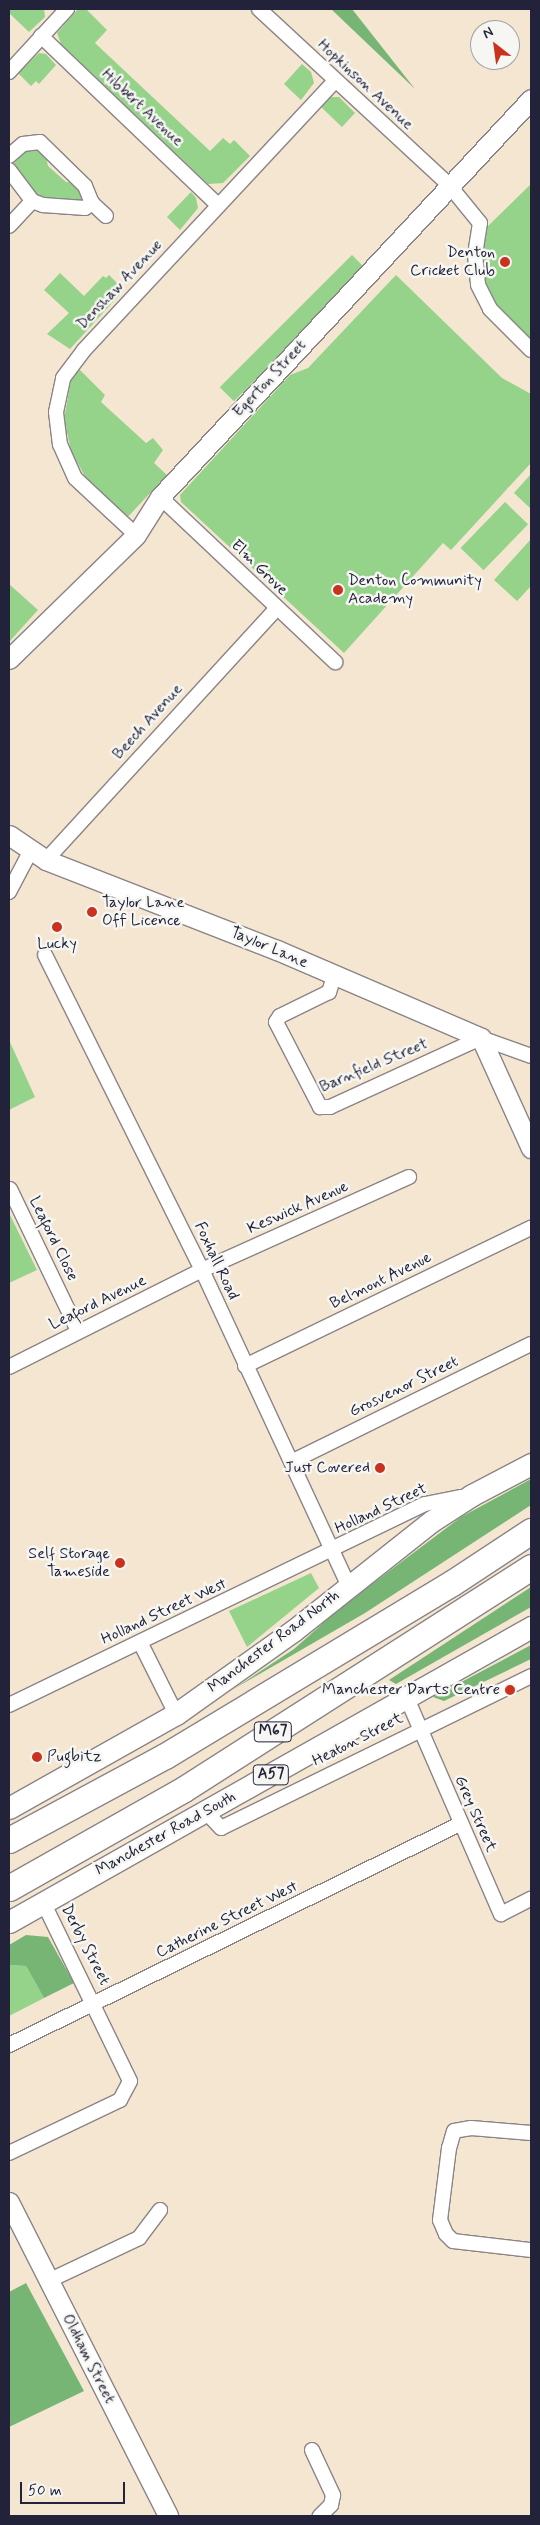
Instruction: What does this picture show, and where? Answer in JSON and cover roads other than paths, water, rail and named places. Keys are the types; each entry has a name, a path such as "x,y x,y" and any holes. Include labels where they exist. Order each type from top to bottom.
{"highway":[{"name":"M67","path":"9,1840 165,1756 452,1583 531,1531"},
{"name":"M67","path":"9,1888 184,1789 531,1566"}],"main road":[{"name":"Manchester Road North","path":"9,1808 176,1714 245,1666 348,1586 472,1495 531,1464"},
{"name":"Manchester Road South","path":"9,1922 531,1627"}],"street":[{"name":"Hopkinson Avenue","path":"259,9 334,82 449,185 480,223 475,271 490,308 531,350"},
{"path":"9,72 62,10"},
{"name":"Hibbert Avenue","path":"41,36 218,205"},
{"name":"Denshaw Avenue","path":"136,535 75,478 60,446 56,412 63,378 84,350 334,82"},
{"name":"Egerton Street","path":"9,659 136,535 160,497 531,99"},
{"path":"9,156 23,144 40,142 85,186 92,203 106,216"},
{"path":"9,170 32,201 43,206 85,208 92,203"},
{"path":"9,226 32,201"},
{"name":"Elm Grove","path":"160,497 276,609 335,662"},
{"name":"Beech Avenue","path":"9,892 38,856 276,609"},
{"name":"Taylor Lane","path":"9,835 38,856 277,950 481,1038 531,1056"},
{"name":"Foxhall Road","path":"45,955 202,1270 245,1366 334,1550 348,1586"},
{"name":"Barnfield Street","path":"334,976 329,992 280,1016 276,1022 320,1107 330,1107 481,1038"},
{"path":"481,1038 531,1148"},
{"name":"Keswick Avenue","path":"202,1270 409,1177"},
{"name":"Leaford Close","path":"10,1189 78,1331"},
{"name":"Belmont Avenue","path":"245,1366 531,1228"},
{"name":"Leaford Avenue","path":"9,1367 202,1270"},
{"name":"Grosvenor Street","path":"292,1460 531,1344"},
{"name":"Holland Street","path":"334,1550 426,1504 472,1495"},
{"name":"Holland Street West","path":"9,1705 334,1550"},
{"path":"140,1642 176,1714"},
{"name":"Heaton Street","path":"206,1812 221,1828 420,1728 531,1676"},
{"name":"Grey Street","path":"406,1696 460,1824 501,1914 531,1899"},
{"name":"Catherine Street West","path":"9,2045 460,1824"},
{"name":"Derby Street","path":"9,2153 120,2100 130,2081 95,2004 43,1902"},
{"path":"531,2133 471,2128 454,2130 449,2148 440,2220 446,2234 453,2241 531,2250"},
{"name":"Oldham Street","path":"9,2202 168,2516"},
{"path":"48,2281 139,2238 160,2210"},
{"path":"312,2450 333,2495 331,2505 320,2516"}],"place":[{"name":"Denton Cricket Club","path":"505,262"},
{"name":"Denton Community Academy","path":"338,590"},
{"name":"Taylor Lane Off Licence","path":"92,912"},
{"name":"Lucky","path":"57,927"},
{"name":"Just Covered","path":"380,1468"},
{"name":"Self Storage Tameside","path":"120,1563"},
{"name":"Manchester Darts Centre","path":"510,1690"},
{"name":"Pugbitz","path":"37,1757"}]}
